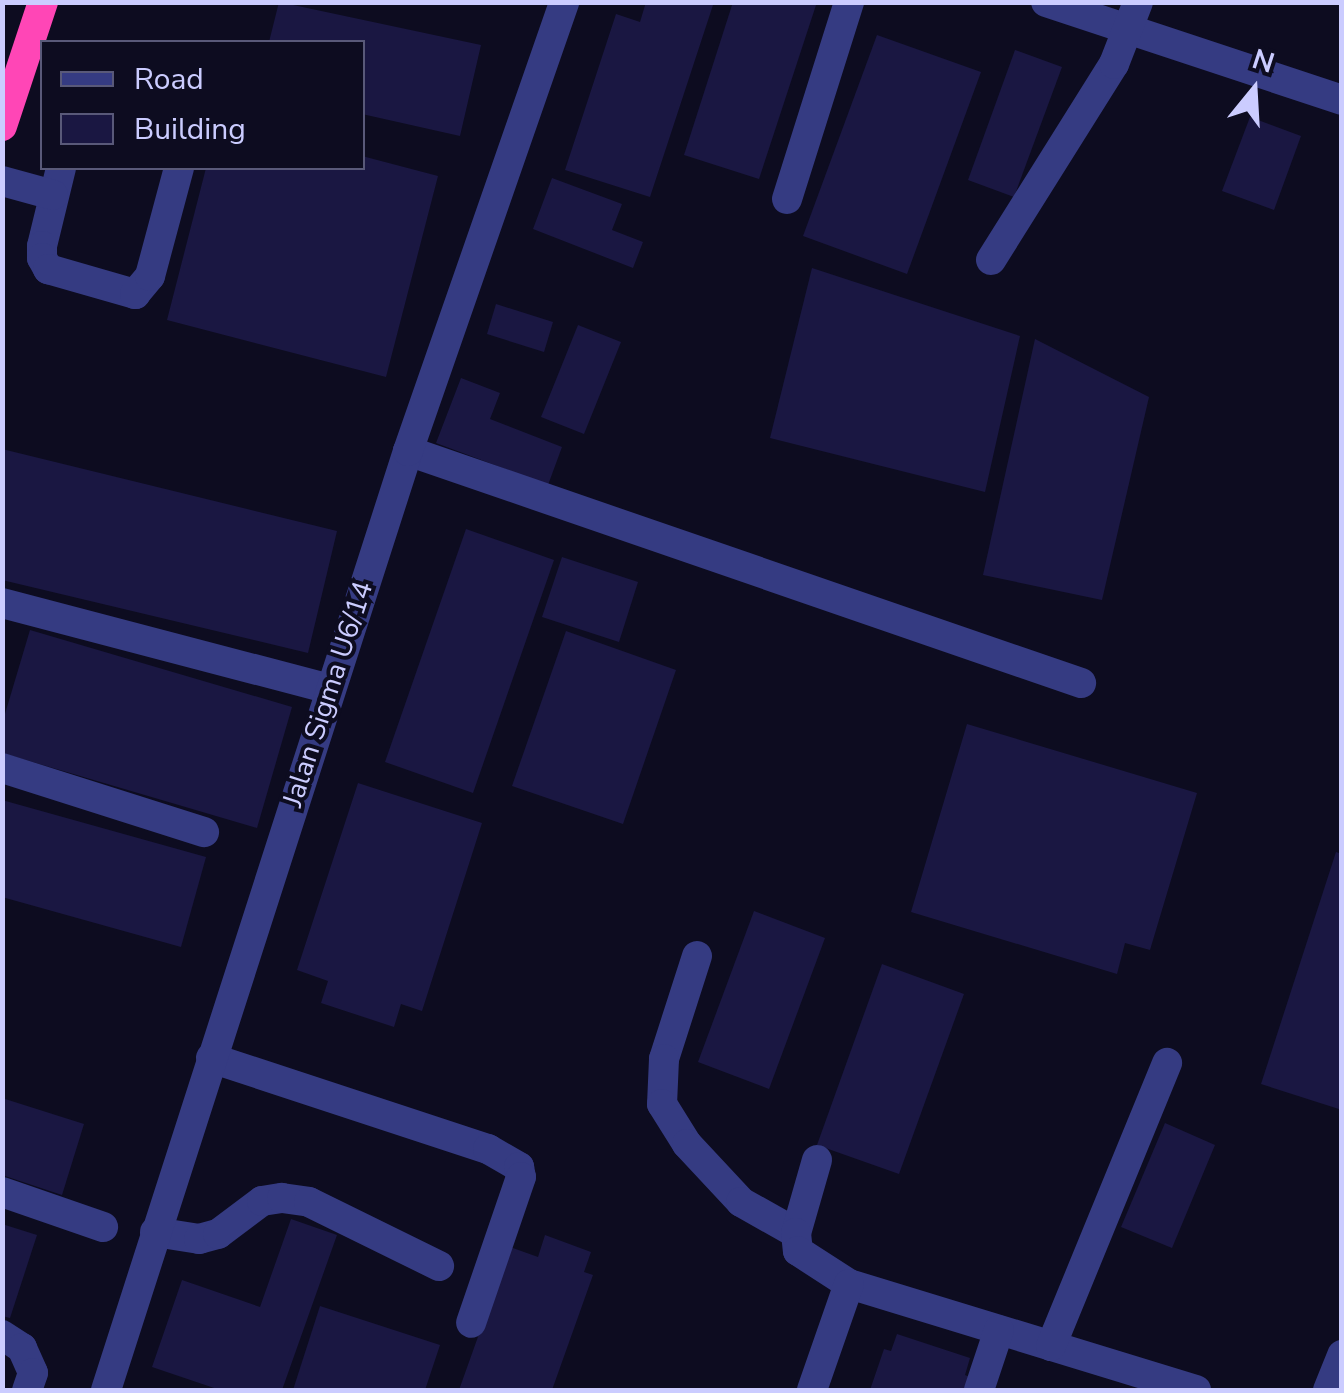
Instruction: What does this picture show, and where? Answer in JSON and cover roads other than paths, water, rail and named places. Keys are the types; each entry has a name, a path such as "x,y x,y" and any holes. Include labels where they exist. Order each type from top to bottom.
{"highway":[{"path":"2,126 42,2"}],"street":[{"name":"Jalan Sigma U6/14","path":"106,1390 408,450 564,2"},
{"path":"787,199 849,2"},
{"path":"1046,2 1132,16 1342,100"},
{"path":"991,260 1114,64 1132,16"},
{"path":"2,181 57,181 42,246 48,270 135,294 150,276 178,170"},
{"path":"408,450 1081,683"},
{"path":"2,603 330,689"},
{"path":"2,768 204,832"},
{"path":"697,956 664,1059 662,1104 687,1144 740,1202 796,1233"},
{"path":"211,1058 488,1149 519,1166 522,1178 471,1323"},
{"path":"1051,1346 1167,1063"},
{"path":"817,1160 796,1233 798,1251 849,1284 1051,1346 1133,1381 1196,1390"},
{"path":"2,1192 103,1227"},
{"path":"155,1232 198,1239 218,1234 262,1201 282,1198 309,1202 439,1266"},
{"path":"812,1390 849,1284"},
{"path":"979,1390 999,1330"},
{"path":"2,1335 22,1348 33,1373 27,1390"},
{"path":"1328,1390 1342,1356"}]}
